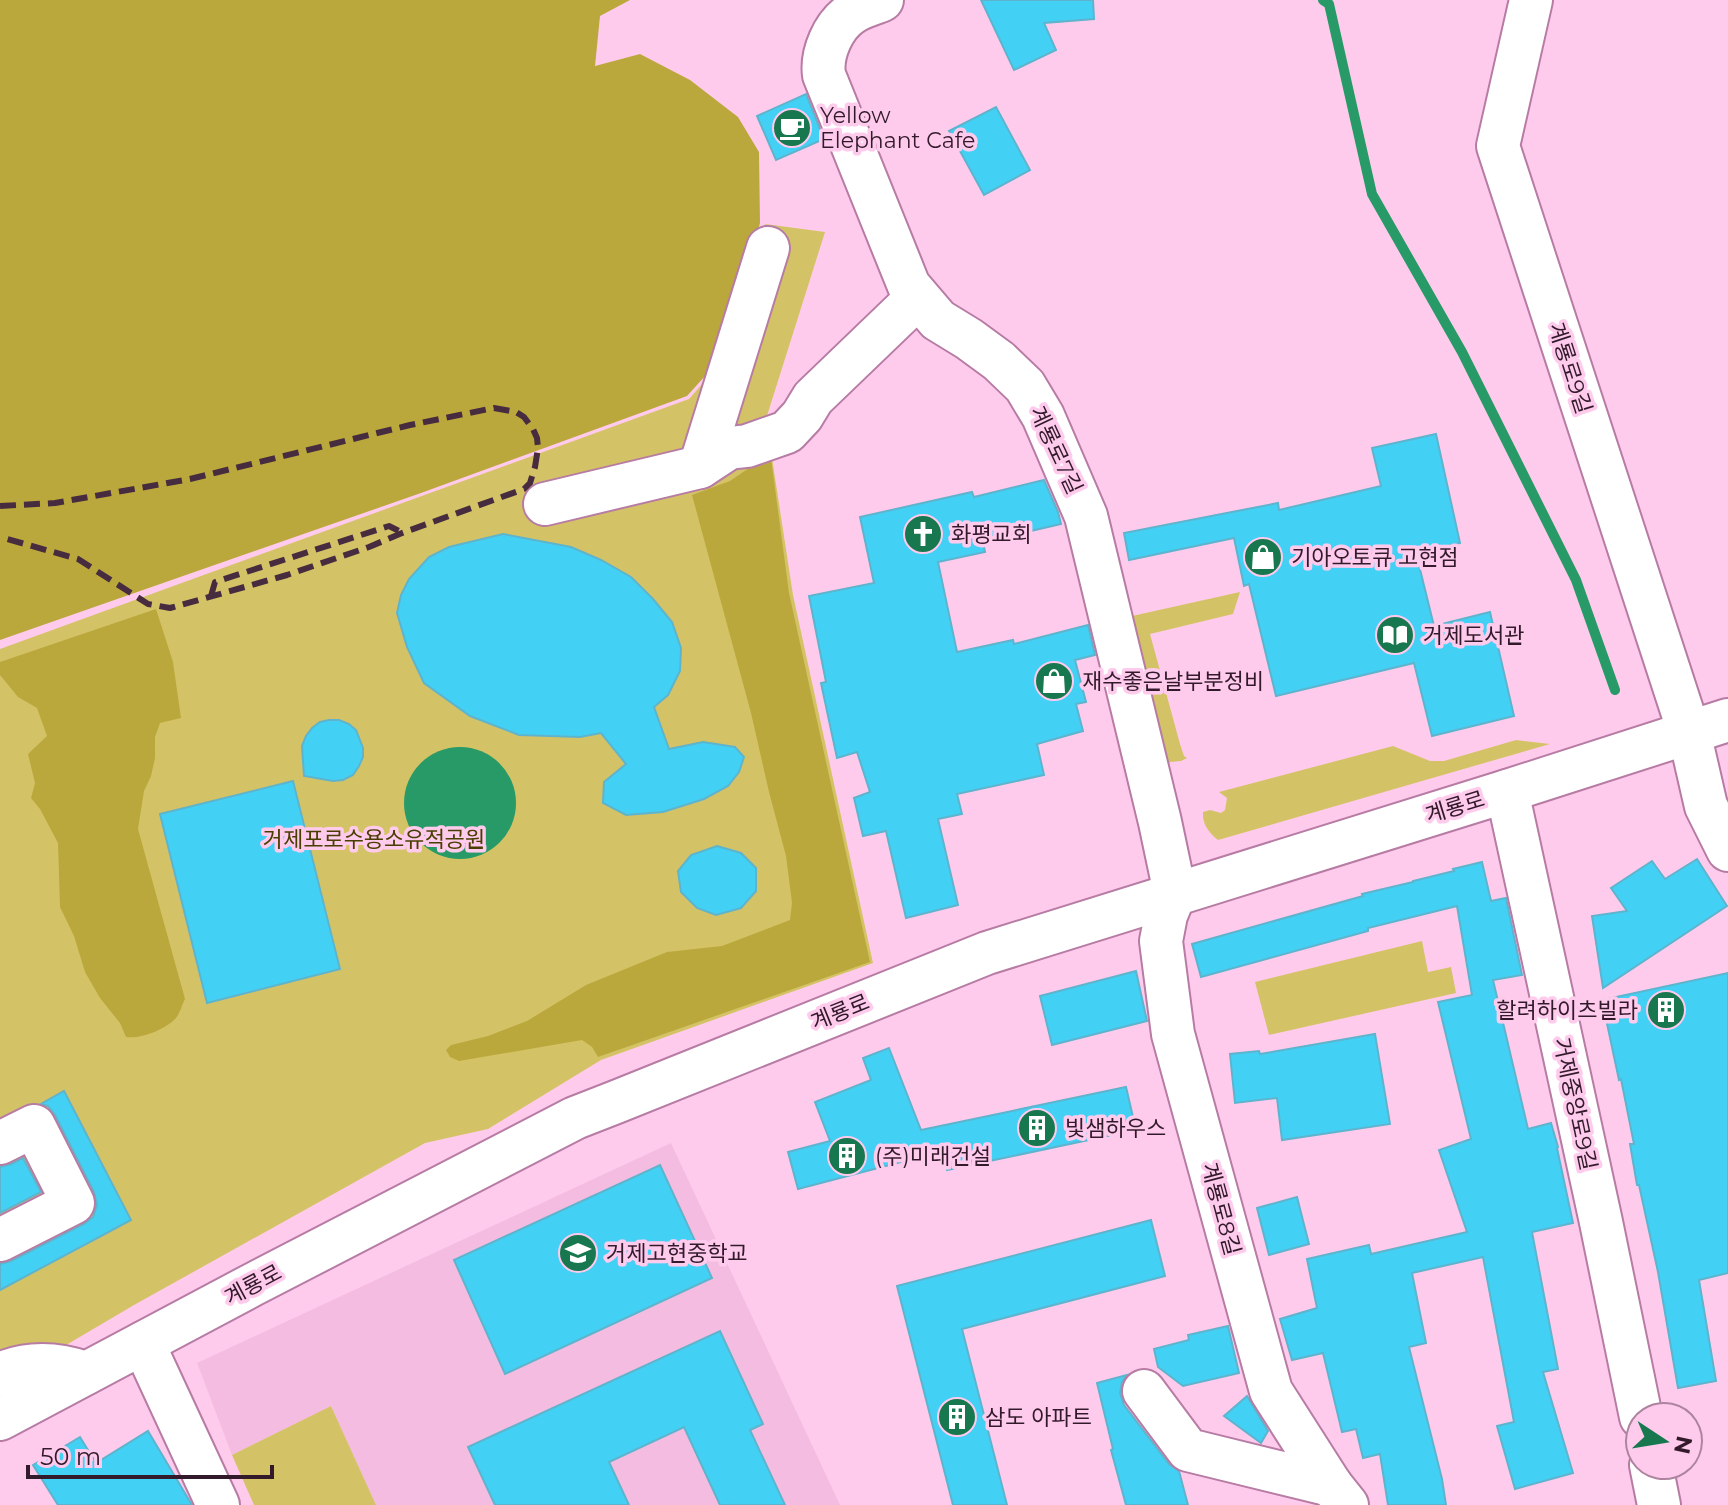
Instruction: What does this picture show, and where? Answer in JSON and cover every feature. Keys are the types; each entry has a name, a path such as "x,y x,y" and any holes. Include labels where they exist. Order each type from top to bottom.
{"street":[{"name":"계룡로7길","path":"882,0 852,13 843,21 825,53 824,75 909,286 938,320 999,361 1025,386 1049,430 1086,516 1175,893"},
{"name":"계룡로9길","path":"1531,0 1498,146 1689,732 1706,806 1728,850"},
{"path":"700,467 768,248"},
{"path":"545,504 700,467 729,448 747,446 787,432 813,398 918,297"},
{"name":"계룡로","path":"0,1419 575,1118 987,953 1728,720"},
{"name":"거제중앙로9길","path":"1507,791 1638,1401"},
{"name":"계룡로8길","path":"1175,893 1166,915 1161,941 1173,1034 1271,1391 1339,1495"},
{"path":"0,1143 34,1126 73,1203 0,1240"},
{"path":"143,1343 218,1505"},
{"path":"0,1374 12,1369 51,1364 86,1373"},
{"path":"1144,1391 1188,1450 1339,1495"},
{"path":"1654,1481 1659,1505"}],"shaded area":[{"path":"0,0 630,0 600,16 595,66 640,54 690,80 738,117 759,152 760,223 732,324 715,365 687,396 0,640"},
{"path":"771,458 789,593 870,962 598,1057 592,1047 582,1040 459,1061 450,1057 446,1050 451,1045 488,1036 527,1021 586,985 667,952 722,946 790,920 792,903 786,856 692,495 730,481"},
{"path":"156,609 173,662 181,718 160,723 138,829 185,999 176,1018 166,1026 146,1035 126,1037 85,972 74,936 60,907 58,843 31,798 35,783 28,754 47,736 37,708 18,697 0,675 0,662"},
{"path":"460,747 481,751 500,763 512,782 516,803 512,824 500,843 481,855 460,859 439,855 420,843 408,824 404,803 408,782 420,763 439,751"},
{"name":"거제고현중학교","path":"671,1143 840,1505 376,1505 331,1406 232,1455 197,1363"}],"green space":[{"name":"거제포로수용소유적공원","path":"765,224 825,232 766,419 793,595 873,963 601,1060 488,1129 425,1143 134,1305 0,1384 0,649 689,399 717,367 752,273"},
{"path":"1240,592 1233,614 1150,634 1180,744 1187,758 1170,762 1168,766 1131,624 1132,616"},
{"path":"1516,740 1550,744 1218,840 1204,820 1203,812 1221,813 1225,810 1227,798 1219,792 1393,746 1430,761 1444,761"},
{"path":"1422,941 1428,972 1451,967 1456,993 1269,1035 1255,982"},
{"path":"331,1406 376,1505 254,1505 232,1455"}],"building":[{"path":"981,0 1093,0 1094,19 1044,23 1056,50 1014,70"},
{"path":"806,94 824,139 776,160 757,116"},
{"path":"996,107 1030,170 984,195 949,131"},
{"path":"1436,434 1460,543 1416,553 1434,626 1490,612 1514,716 1432,736 1414,663 1276,696 1249,584 1244,586 1234,538 1129,560 1124,533 1278,503 1279,510 1381,486 1372,448"},
{"path":"1044,480 1061,524 983,542 985,552 938,562 957,652 1013,640 1014,644 1088,625 1095,655 1075,660 1086,702 1076,704 1083,731 1037,744 1044,775 957,794 962,814 938,819 958,905 906,918 886,831 863,836 854,798 870,792 857,752 837,758 821,683 826,682 809,596 874,583 860,517 972,492 974,497"},
{"path":"503,534 571,547 601,560 631,577 653,599 672,622 681,648 680,671 668,695 654,707 669,749 703,742 735,747 744,757 739,772 728,786 704,799 663,812 626,815 603,803 604,782 626,764 601,733 580,737 519,735 470,716 424,683 407,647 397,613 409,579 429,557 449,547"},
{"path":"329,720 349,724 356,730 363,748 359,766 353,775 343,780 304,776 302,746 306,736 320,722"},
{"path":"293,781 340,969 207,1003 160,814"},
{"path":"717,846 741,853 756,868 756,891 741,908 716,915 697,908 681,892 678,871 691,855"},
{"path":"1697,859 1727,906 1603,988 1592,916 1627,911 1611,888 1652,861 1665,879"},
{"path":"1482,862 1491,901 1506,898 1522,975 1493,980 1528,1129 1551,1123 1573,1223 1532,1232 1558,1369 1543,1372 1573,1473 1515,1489 1497,1426 1514,1422 1483,1257 1412,1273 1426,1343 1409,1347 1446,1505 1388,1505 1380,1454 1363,1458 1356,1429 1342,1432 1323,1353 1292,1360 1280,1319 1317,1308 1307,1259 1369,1245 1371,1254 1467,1232 1439,1150 1471,1139 1438,1002 1472,995 1457,906 1368,928 1368,931 1201,977 1192,944"},
{"path":"1136,971 1147,1021 1052,1045 1040,996"},
{"path":"1728,973 1728,1273 1699,1280 1716,1381 1678,1388 1658,1272 1637,1185 1630,1144 1634,1144 1602,1000"},
{"path":"1375,1034 1390,1124 1282,1140 1277,1098 1235,1103 1230,1054 1259,1051 1260,1054"},
{"path":"889,1048 921,1130 1126,1087 1136,1130 947,1170 943,1151 798,1189 788,1152 830,1141 815,1102 871,1080 863,1058"},
{"path":"64,1091 131,1220 0,1290 0,1264 84,1224 93,1217 97,1205 94,1192 55,1115 48,1106 41,1104"},
{"path":"23,1158 41,1192 0,1213 0,1167"},
{"path":"660,1165 712,1278 505,1374 454,1260"},
{"path":"1297,1197 1309,1244 1269,1255 1257,1208"},
{"name":"삼도 아파트","path":"1151,1220 1165,1276 962,1329 1007,1505 953,1505 897,1286"},
{"path":"1228,1326 1239,1373 1183,1386 1158,1367 1154,1349 1189,1340 1188,1335"},
{"path":"720,1331 763,1424 750,1430 785,1505 720,1505 684,1427 609,1462 629,1505 495,1505 468,1447"},
{"path":"1127,1375 1120,1393 1124,1405 1169,1464 1179,1471 1188,1505 1126,1505 1097,1383"},
{"path":"1247,1396 1268,1431 1261,1443 1224,1416"},
{"path":"148,1431 192,1505 58,1505 33,1465 80,1437 96,1463"}],"waterway":[{"path":"1323,0 1329,4 1372,194 1462,352 1576,580 1615,690"}],"railway":[{"path":"0,506 55,503 190,479 410,425 494,408 516,412 524,417 537,438 535,467 530,483 524,489 287,575 170,608 148,604 78,559 0,537"},
{"path":"211,596 215,582 389,526 399,531"}],"place":[{"name":"Yellow Elephant Cafe","path":"792,128"},
{"name":"화평교회","path":"923,534"},
{"name":"기아오토큐 고현점","path":"1263,557"},
{"name":"거제도서관","path":"1395,635"},
{"name":"재수좋은날부분정비","path":"1054,681"},
{"name":"할려하이츠빌라","path":"1666,1010"},
{"name":"빛샘하우스","path":"1037,1128"},
{"name":"(주)미래건설","path":"847,1156"},
{"name":"거제고현중학교","path":"578,1253"},
{"name":"삼도 아파트","path":"957,1417"}]}
